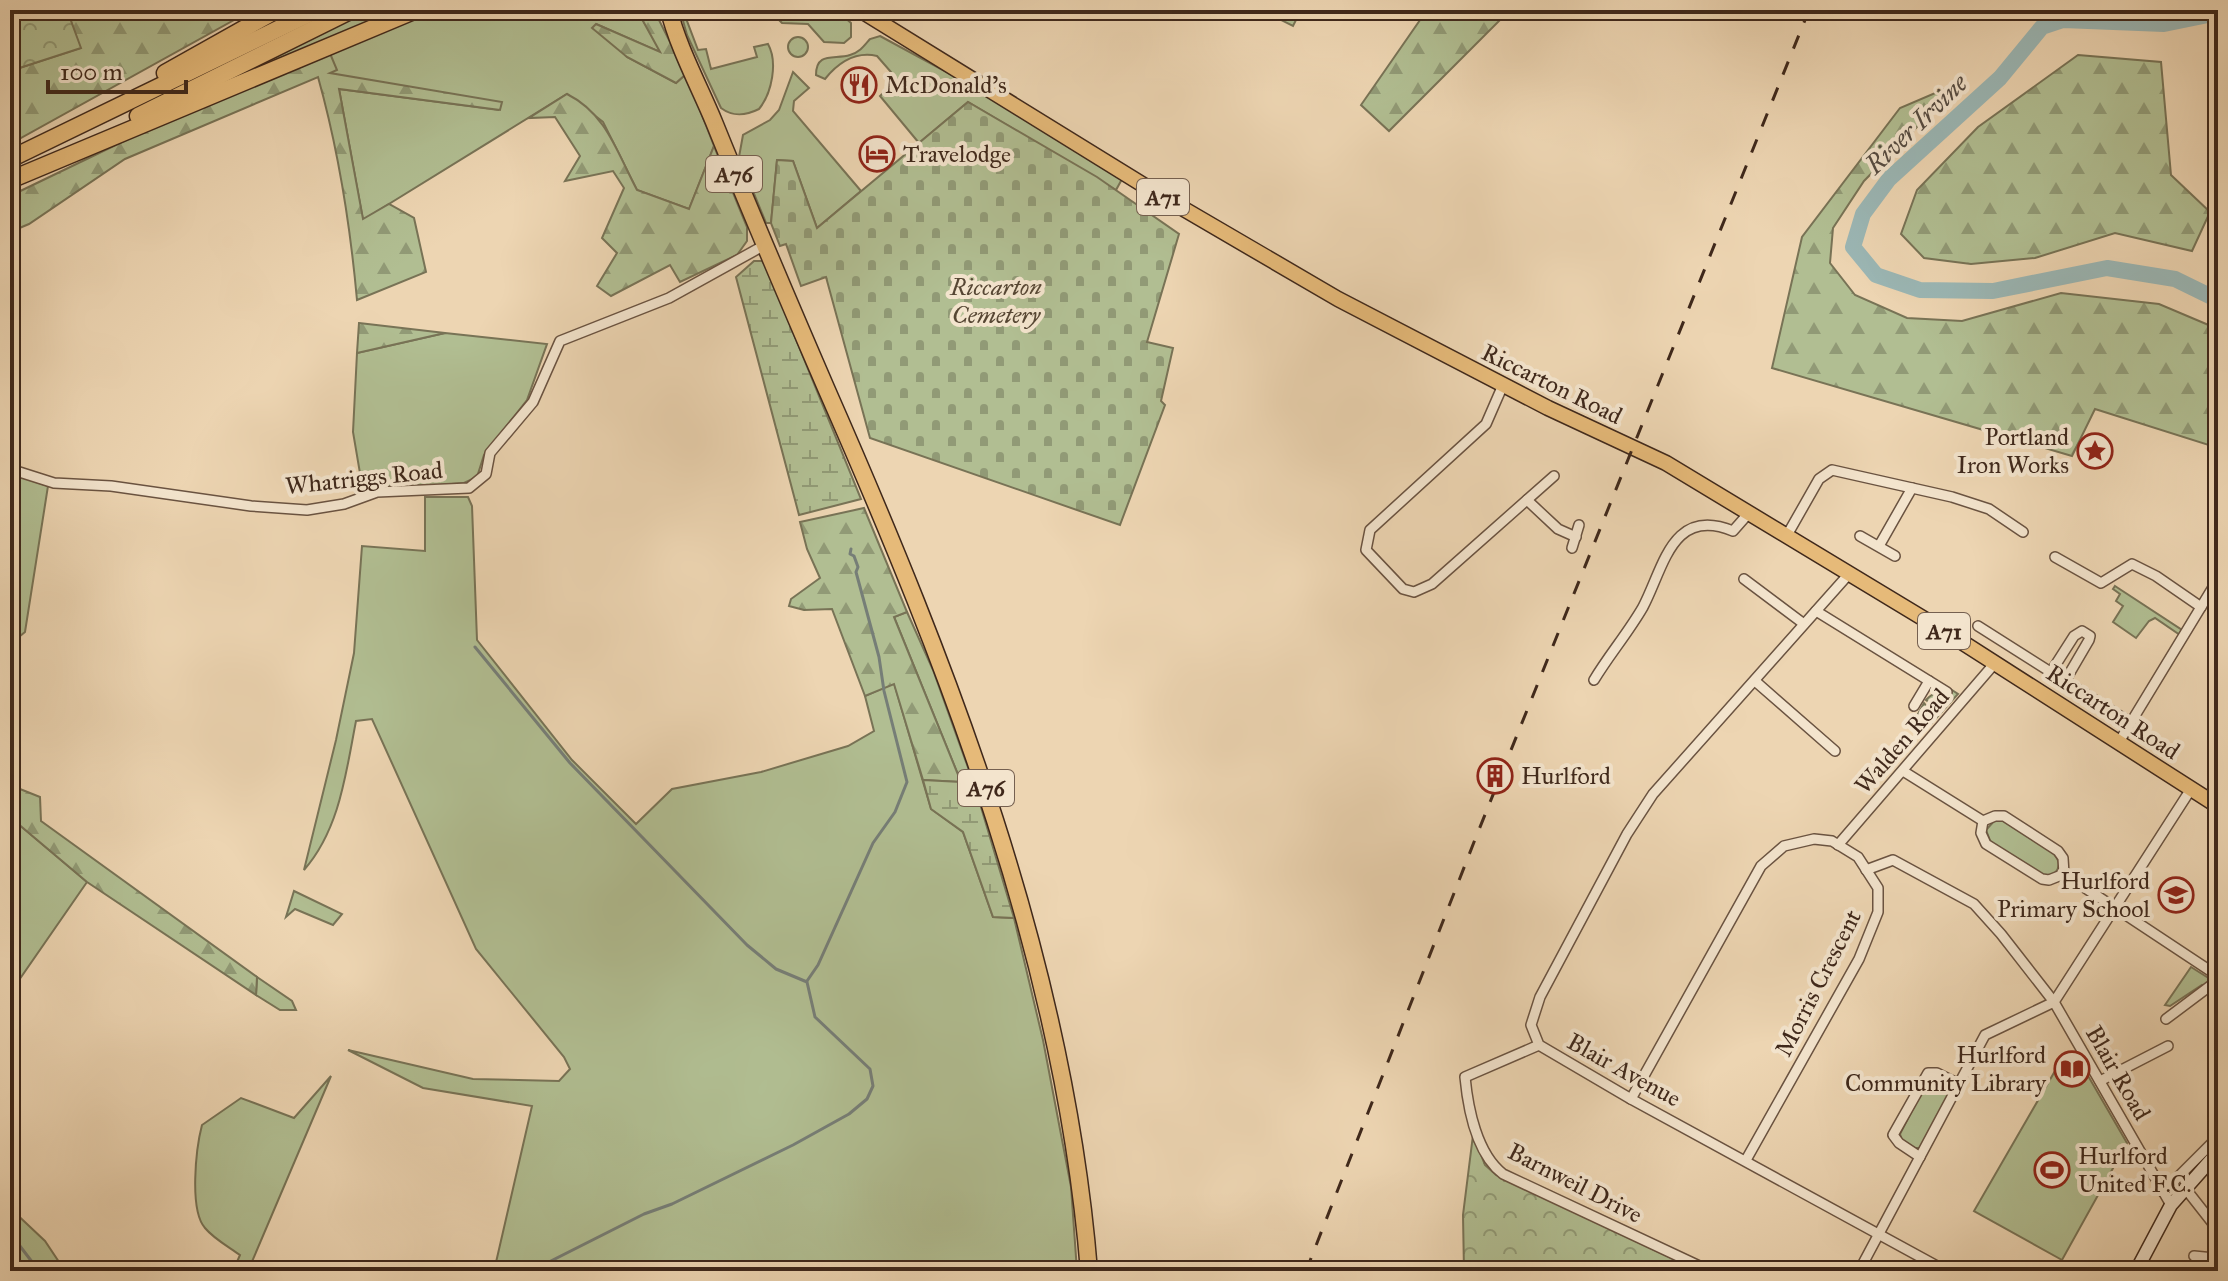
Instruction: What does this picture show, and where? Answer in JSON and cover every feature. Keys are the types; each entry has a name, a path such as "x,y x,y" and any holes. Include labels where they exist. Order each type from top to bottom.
{"highway":[{"path":"10,159 277,10"},
{"path":"10,159 317,10"},
{"path":"10,180 352,10"},
{"path":"10,180 416,10"},
{"name":"A76","path":"668,12 763,246 828,392 935,651 993,809 1025,917 1057,1054 1078,1178 1089,1271"}],"main road":[{"name":"Riccarton Road","path":"860,10 1217,229 1338,299 1503,385 1666,463 1995,663 2218,806"},
{"path":"2136,1271 2171,1205 2218,1152"}],"street":[{"name":"Whatriggs Road","path":"10,469 54,483 111,486 251,506 307,510 344,504 377,492 469,488 486,474 490,453 533,402 560,341 669,298 763,246"},
{"path":"1503,385 1486,424 1370,530 1366,550 1403,589 1414,592 1432,584 1554,476"},
{"path":"1786,537 1819,479 1832,470 1952,497 1989,509 2023,532"},
{"path":"1879,546 1912,488"},
{"path":"1527,500 1558,529 1576,537"},
{"path":"1594,680 1642,607 1671,546 1680,536 1699,525 1711,524 1733,531 1748,514"},
{"path":"1572,548 1579,525"},
{"path":"1860,536 1895,556"},
{"path":"2055,557 2101,583 2132,564 2156,576 2201,607"},
{"name":"Blair Avenue","path":"1848,575 1653,794 1627,834 1533,1013 1531,1025 1539,1045 1631,1099 1946,1271"},
{"path":"1744,579 1804,624"},
{"path":"2119,742 2218,579"},
{"path":"1816,611 1947,692"},
{"name":"Riccarton Road","path":"1978,626 2131,723"},
{"name":"Riccarton Road","path":"2051,672 2074,636 2082,631 2090,636 2065,681"},
{"name":"Walden Road","path":"1838,845 1995,663"},
{"path":"1755,681 1835,751"},
{"path":"1914,706 1929,681"},
{"path":"1903,771 1983,821"},
{"path":"1859,1271 1985,1035 2054,1002 2191,789"},
{"path":"1983,821 2004,816 2058,851 2063,858 2064,874"},
{"path":"1983,821 1981,833 1986,844 2042,879 2049,880 2064,874"},
{"path":"1631,1099 1761,866 1784,846 1814,839 1832,841 1838,845"},
{"name":"Morris Crescent","path":"1746,1160 1859,959 1878,912 1878,888 1858,857 1838,845"},
{"name":"Blair Road","path":"1866,870 1893,860 1974,904 2054,1002 2171,1205"},
{"path":"2064,874 2217,975 2166,1019"},
{"name":"Barnweil Drive","path":"1539,1045 1465,1077 1467,1099 1491,1164 1503,1174 1710,1271"},
{"path":"2100,1081 2168,1046"},
{"path":"1920,1157 1899,1143 1893,1135 1928,1073 1937,1073 1959,1084"},
{"path":"2163,1192 2218,1137"},
{"path":"2185,1188 2218,1230"},
{"path":"2194,1256 2214,1258 2218,1255"}],"green space":[{"path":"10,10 67,10 81,48 10,71"},
{"path":"67,10 252,10 10,144 10,71 80,48"},
{"path":"365,10 401,10 254,72 252,66"},
{"path":"426,10 637,10 662,53 596,24 627,57 676,83 686,74 714,146 689,209 637,190 603,122 567,94 363,220 339,89 499,110 328,73 329,51"},
{"path":"637,10 653,10 656,14 686,74 676,83 627,57 592,28 596,24 660,52"},
{"path":"680,10 688,10 684,13 698,50 706,49 711,69 757,57 754,47 768,44 773,60 772,77 759,109 739,114 721,108 687,35"},
{"path":"775,10 836,10 851,23 851,37 844,43 824,42 808,24 782,23 776,17"},
{"path":"1261,10 1301,10 1293,26"},
{"path":"1427,10 1503,10 1500,20 1389,131 1361,105"},
{"path":"880,36 954,76 1122,179 1116,190 968,102 919,143 880,96 894,82 891,72 877,56 854,57 825,79 816,75 819,62 823,59 853,54 870,39"},
{"path":"798,37 805,40 808,47 805,54 798,57 791,54 788,47 791,40"},
{"path":"329,51 337,70 330,73 502,102 500,110 339,89 363,219 389,204 414,218 426,272 357,300 343,188 318,77 125,159 29,224 10,232 10,196 234,88"},
{"path":"2078,55 2161,62 2171,175 2210,212 2192,251 2115,233 2035,258 1971,264 1924,258 1901,234 1917,190 1978,127"},
{"path":"793,72 809,88 794,101 793,111 861,191 817,228 793,161 777,160 771,223 766,223 739,157 743,135 770,120 779,110"},
{"path":"1961,82 1864,181 1833,228 1830,263 1855,295 1907,318 1962,321 2061,293 2159,304 2218,329 2218,448 2095,409 2072,456 1772,368 1802,237 1900,108"},
{"path":"567,94 581,102 601,123 637,190 689,209 714,146 747,227 747,241 737,255 680,282 670,265 611,296 597,286 617,253 602,238 624,188 613,171 565,181 580,156 555,117 529,118"},
{"name":"Riccarton Cemetery","path":"968,102 1097,177 1179,234 1147,342 1173,348 1161,401 1165,405 1120,525 870,438 826,277 801,286 786,244 780,246 771,223 777,160 793,161 817,228"},
{"path":"754,261 762,261 767,268 861,499 799,515 736,277"},
{"path":"359,323 445,333 357,353"},
{"path":"445,333 547,344 527,400 484,455 477,477 464,483 363,491 353,432 357,353"},
{"path":"10,473 48,486 25,632 20,636 10,632"},
{"path":"425,497 468,497 472,506 477,640 572,760 636,824 672,789 761,772 848,746 874,731 865,696 894,683 931,809 963,832 993,917 1014,918 1043,1040 1071,1187 1077,1271 494,1271 532,1106 423,1088 348,1050 473,1079 559,1081 570,1069 564,1057 476,949 372,719 356,721 334,818 326,837 304,870 354,653 362,546 425,551"},
{"path":"864,508 907,612 894,617 961,782 923,780 894,684 865,696 832,609 804,610 789,606 791,599 820,578 807,549 800,522"},
{"path":"2115,586 2182,630 2180,635 2155,618 2136,638 2113,622 2123,606 2116,601 2120,594 2113,589"},
{"path":"907,612 933,670 975,787 961,782 894,617"},
{"path":"1952,690 1958,694 1931,724 1918,714 1924,703 1932,713 1937,711 1935,702 1926,700 1936,694 1947,696"},
{"path":"923,780 961,782 975,787 1014,918 993,917 963,832 931,809"},
{"path":"10,785 40,797 41,821 257,977 256,995 87,882 10,817"},
{"path":"10,817 87,882 10,993"},
{"path":"1995,820 2002,820 2053,853 2058,869 2052,875 2042,877 1991,843 1986,830"},
{"path":"294,891 342,914 333,925 295,909 286,917"},
{"path":"2191,967 2210,979 2206,987 2202,985 2170,1006 2165,1005"},
{"path":"257,977 292,1001 296,1010 280,1010 256,995"},
{"name":"Hurlford United F.C.","path":"2055,1071 2073,1082 2087,1074 2127,1143 2062,1260 1974,1211"},
{"path":"331,1076 248,1271 233,1271 240,1255 205,1228 197,1208 196,1163 202,1125 241,1098 294,1118"},
{"path":"1932,1078 1947,1083 1952,1090 1920,1148 1915,1148 1902,1140 1900,1134 1926,1083"},
{"path":"1473,1135 1485,1165 1496,1175 1699,1271 1464,1271 1463,1215"},
{"path":"10,1208 45,1241 65,1271 10,1271"}],"waterway":[{"name":"River Irvine","path":"2212,10 2208,15 2164,24 2063,20 2042,27 2000,78 1889,179 1863,214 1853,247 1876,275 1920,290 1993,291 2107,268 2175,279 2218,300"},
{"path":"807,981 818,965 873,843 895,812 907,782 856,572 858,567 850,554 851,549"},
{"path":"475,647 570,763 747,945 776,969 807,982 815,1017 870,1069 873,1086 867,1099 849,1114 793,1145 531,1271"},
{"path":"10,1233 39,1271"}],"railway":[{"path":"1306,1271 1476,837 1809,10"}],"place":[{"name":"McDonald's","path":"859,85"},
{"name":"Travelodge","path":"877,154"},
{"name":"Portland Iron Works","path":"2095,451"},
{"name":"Hurlford","path":"1495,776"},
{"name":"Hurlford Primary School","path":"2176,895"},
{"name":"Hurlford Community Library","path":"2072,1069"},
{"name":"Hurlford United F.C.","path":"2052,1170"}]}
